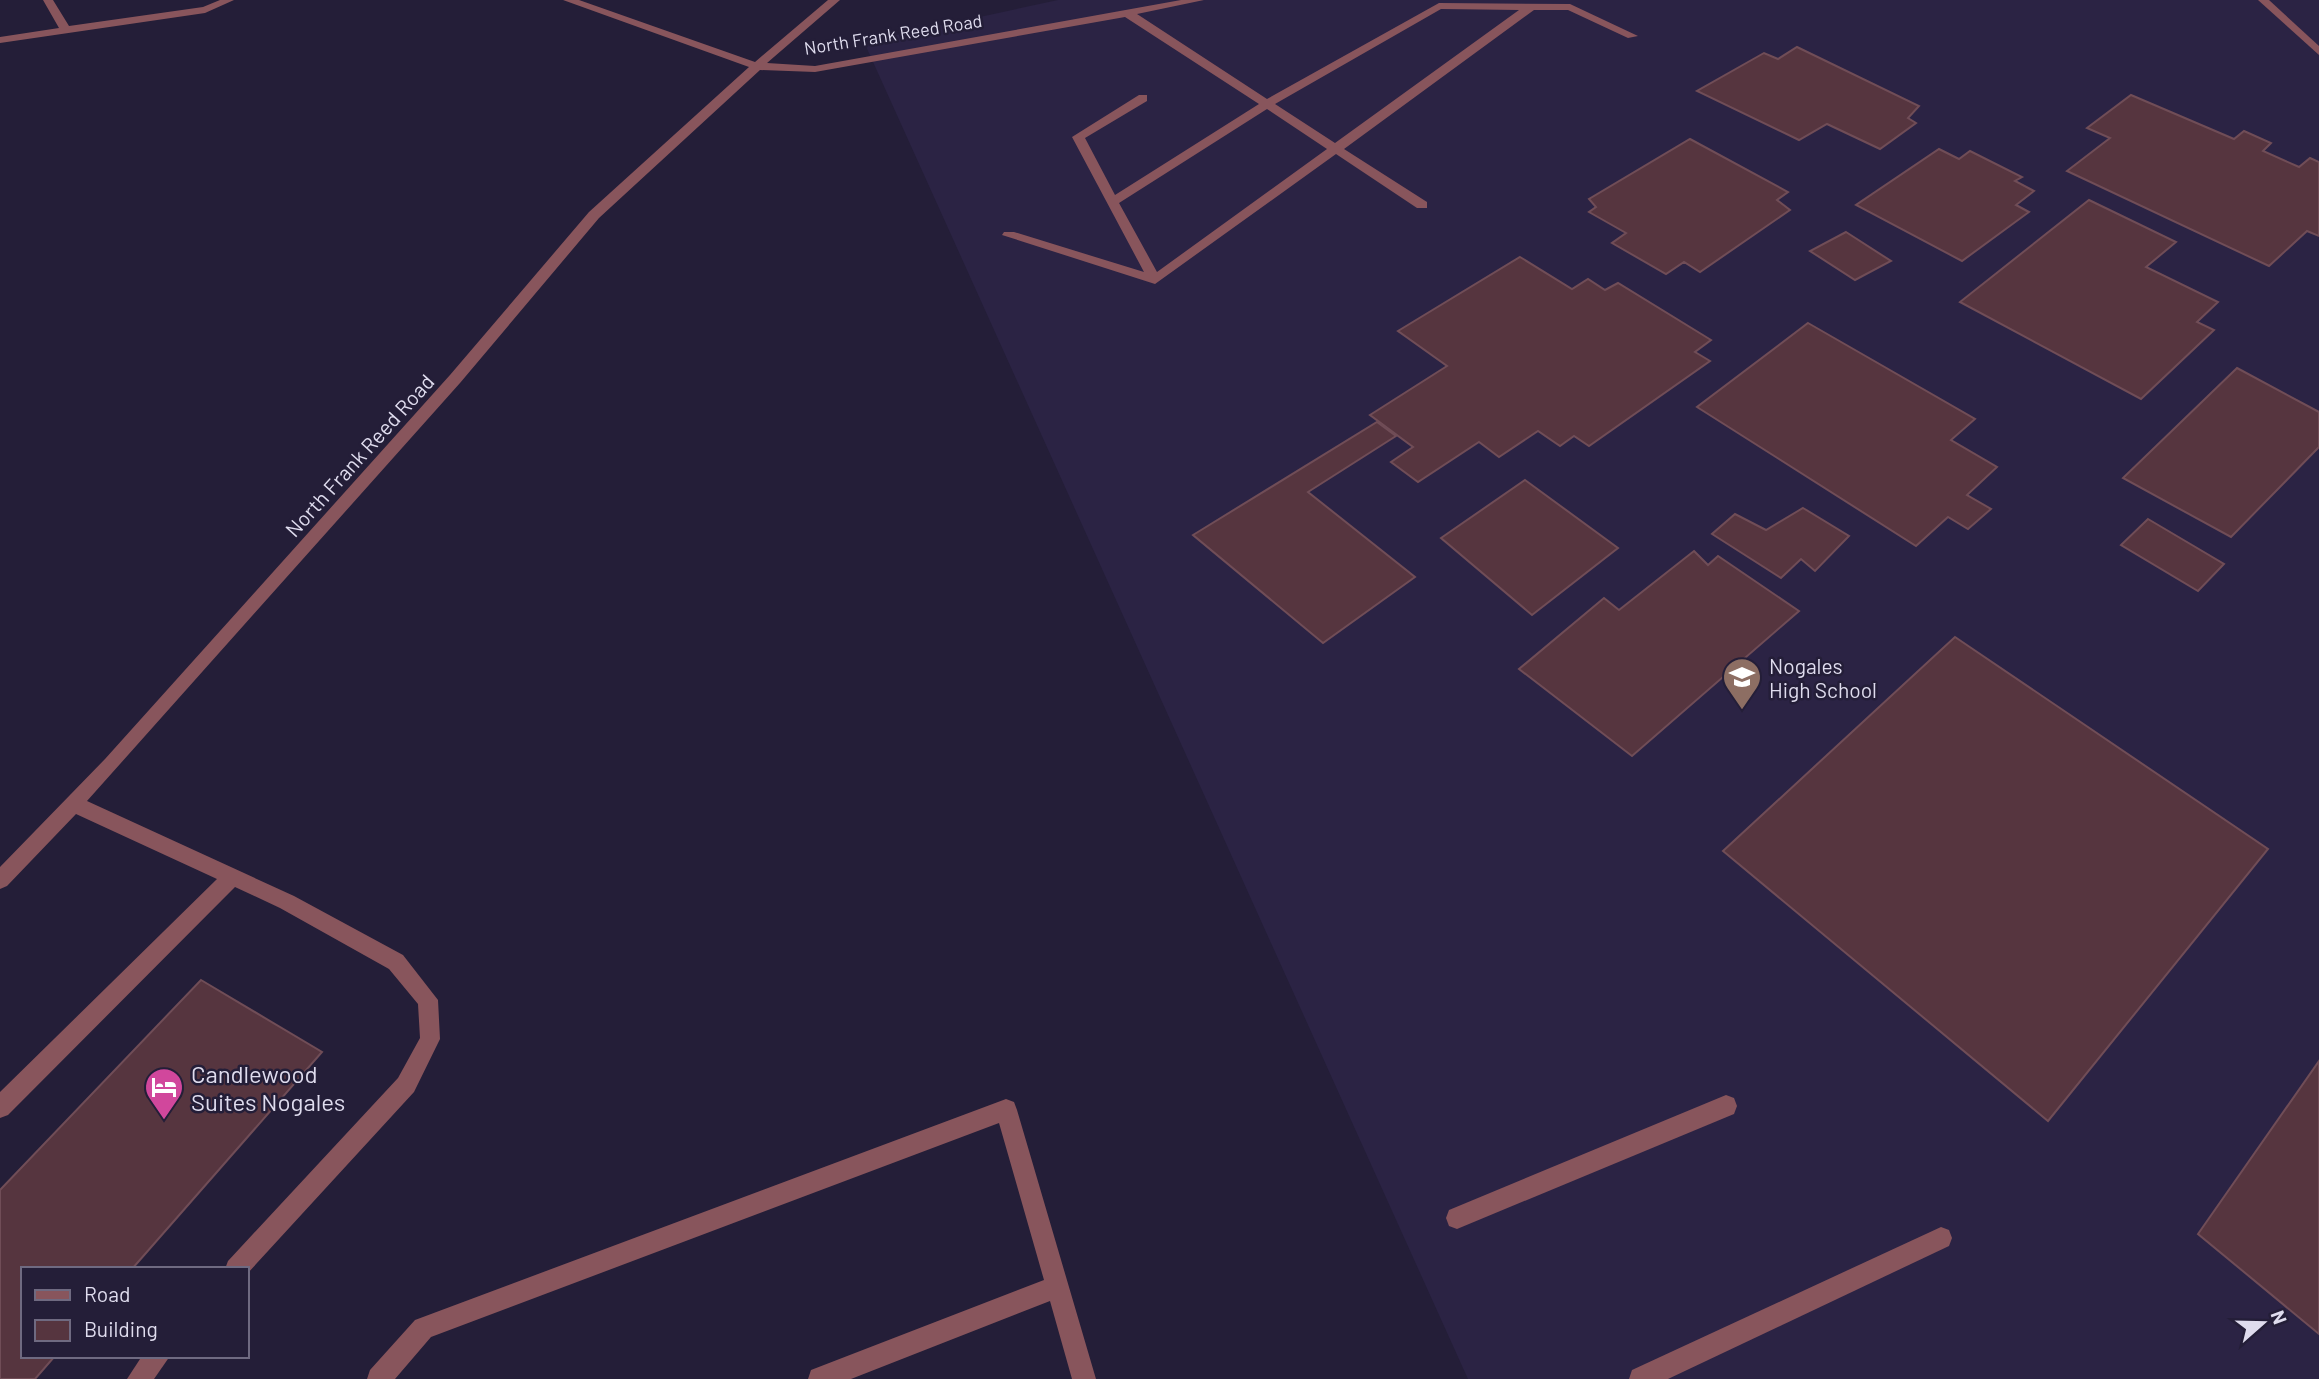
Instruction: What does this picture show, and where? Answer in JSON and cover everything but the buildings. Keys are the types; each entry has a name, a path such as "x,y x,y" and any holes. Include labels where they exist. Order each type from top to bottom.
{"street":[{"path":"48,0 66,30"},
{"path":"0,40 205,9 229,0"},
{"path":"568,0 757,66"},
{"name":"North Frank Reed Road","path":"0,880 74,804 446,390 594,215 757,66 835,0"},
{"name":"North Frank Reed Road","path":"757,66 815,69 1199,0"},
{"path":"2263,0 2319,52"},
{"path":"1112,202 1267,104 1439,6 1570,7 1632,36"},
{"path":"1155,280 1532,6"},
{"path":"1127,13 1422,205"},
{"path":"1143,98 1079,137 1155,280"},
{"path":"1009,235 1155,280"},
{"path":"74,804 287,902 396,962 428,1000 430,1039 406,1084 238,1267"},
{"path":"0,1107 232,877"},
{"path":"1457,1218 1726,1106"},
{"path":"379,1379 423,1328 1006,1110 1084,1379"},
{"path":"1641,1379 1941,1238"},
{"path":"820,1379 1057,1287"},
{"path":"139,1379 156,1358"}],"shaded area":[{"name":"Nogales High School","path":"1058,0 2319,0 2319,1379 1468,1379 864,42"}],"place":[{"name":"Nogales High School","path":"1742,711"},
{"name":"Candlewood Suites Nogales","path":"164,1121"}]}
